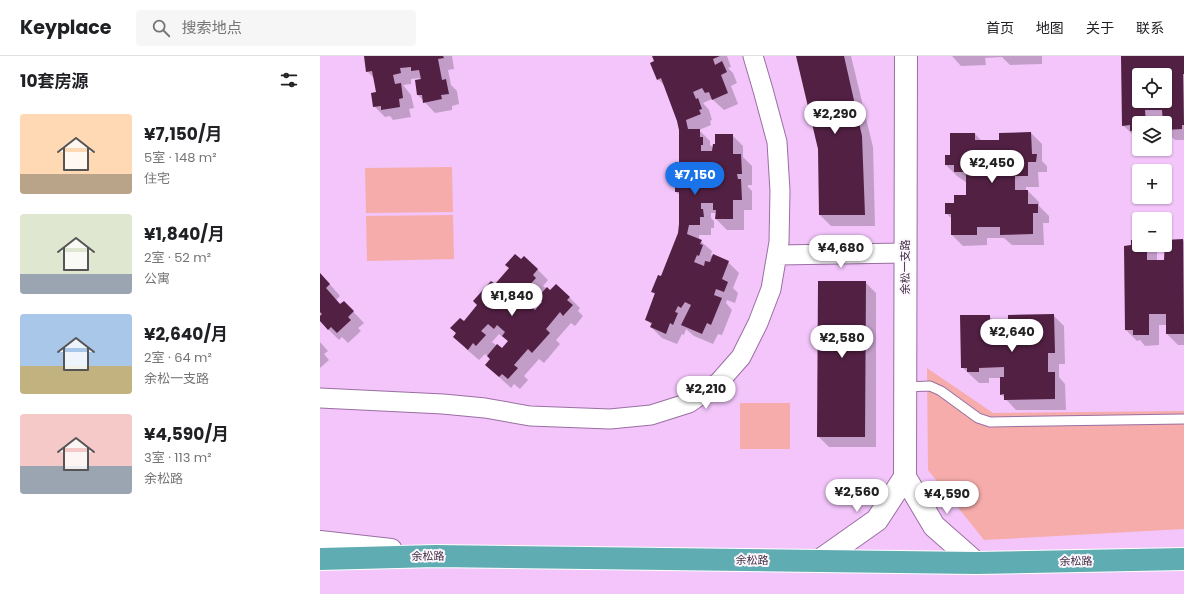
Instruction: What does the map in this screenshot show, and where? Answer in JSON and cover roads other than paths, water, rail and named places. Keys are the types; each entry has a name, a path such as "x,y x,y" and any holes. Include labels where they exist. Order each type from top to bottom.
{"highway":[{"name":"余松路","path":"320,559 436,556 976,563 1182,559"}],"street":[{"path":"320,398 442,404 485,408 530,416 610,419 651,415 689,403 719,382 742,357 758,323 770,289 779,242 780,191 776,142 753,56"},
{"name":"余松一支路","path":"906,56 906,477"},
{"path":"777,255 905,253"},
{"path":"819,561 877,520 906,477 934,526 976,563"},
{"path":"320,542 436,556"}],"lane":[{"path":"905,387 930,386 936,388 978,418 990,422 1184,420"}]}
